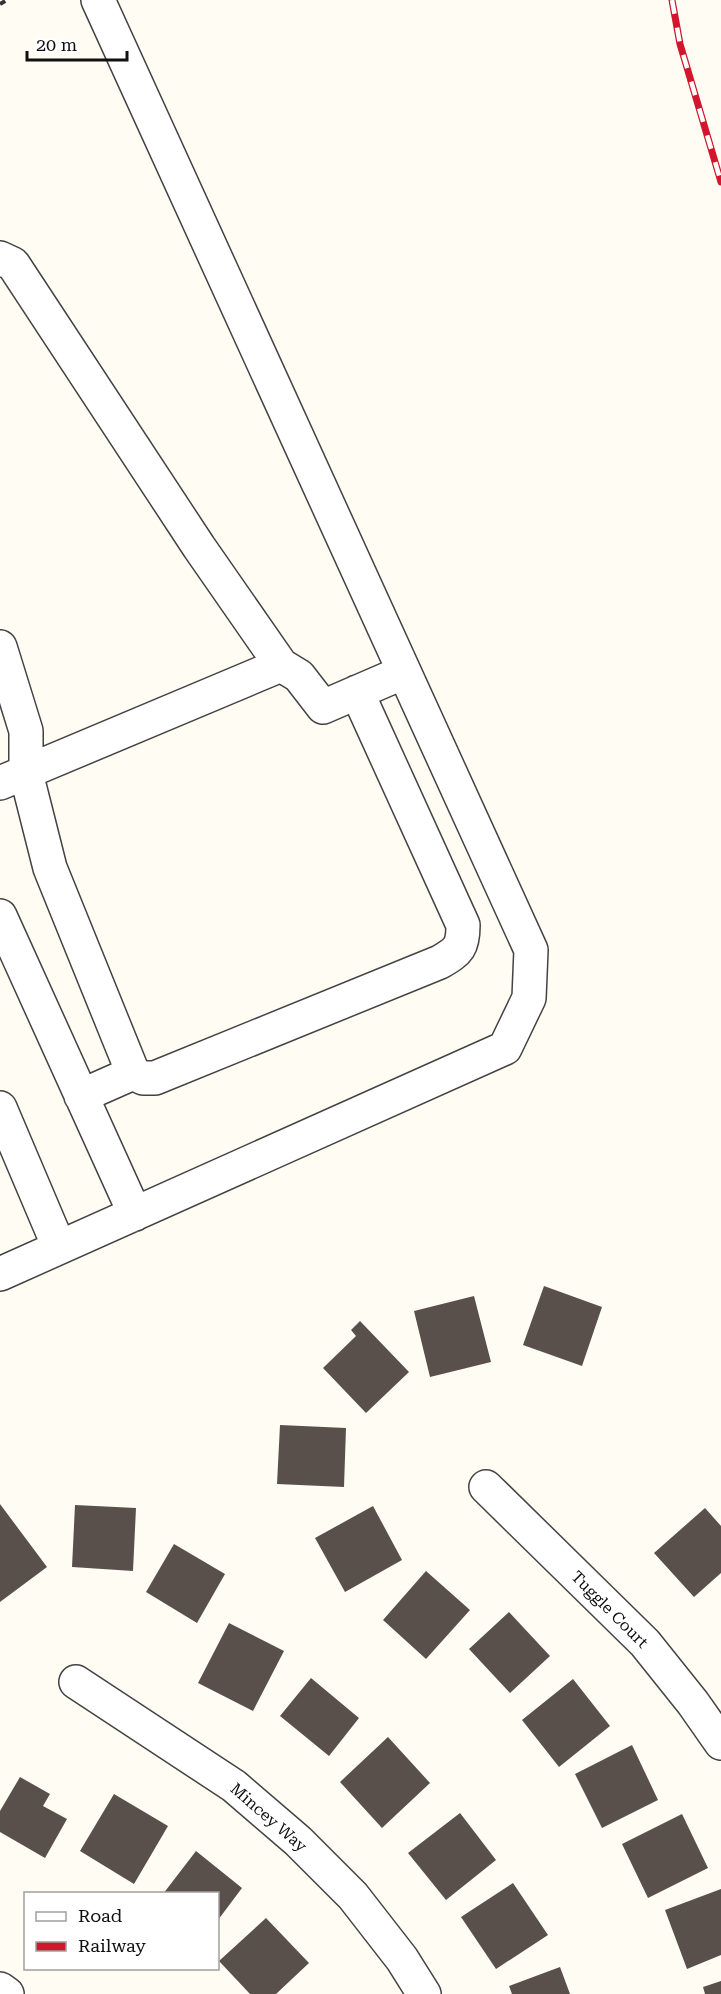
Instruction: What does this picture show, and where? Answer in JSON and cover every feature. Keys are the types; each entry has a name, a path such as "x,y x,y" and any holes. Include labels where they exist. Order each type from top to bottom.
{"street":[{"path":"0,1274 505,1048 530,998 531,950 98,0"},
{"path":"0,258 13,264 199,547 281,665 298,676 323,707 404,672"},
{"path":"0,647 26,731 13,778 133,1073 143,1078 155,1078 440,962 457,952 463,939 463,925 357,692"},
{"path":"13,778 281,665"},
{"path":"0,916 135,1214"},
{"path":"81,1096 133,1073"},
{"path":"0,1108 58,1247"},
{"name":"Tuggle Court","path":"486,1487 645,1643 693,1703 721,1743"},
{"name":"Mincey Way","path":"76,1682 234,1786 298,1841 353,1896 402,1959 424,1994"},
{"path":"0,1989 7,1994"}],"path":[{"path":"0,4 7,0"}],"building":[{"path":"544,1286 602,1307 582,1366 523,1345"},
{"path":"474,1296 491,1362 430,1377 414,1311"},
{"path":"360,1321 409,1372 366,1413 323,1368 356,1336 351,1330"},
{"path":"280,1425 346,1428 344,1487 277,1484"},
{"path":"0,1504 47,1567 0,1602"},
{"path":"75,1505 136,1508 133,1571 72,1567"},
{"path":"373,1506 402,1560 345,1592 315,1538"},
{"path":"705,1508 721,1526 721,1573 694,1597 654,1553"},
{"path":"174,1544 225,1574 197,1623 146,1592"},
{"path":"426,1571 470,1610 426,1659 383,1620"},
{"path":"509,1612 550,1656 510,1693 469,1649"},
{"path":"229,1623 284,1651 253,1711 198,1683"},
{"path":"311,1678 359,1718 329,1756 280,1716"},
{"path":"573,1679 610,1726 559,1767 522,1720"},
{"path":"388,1737 430,1783 382,1828 340,1782"},
{"path":"632,1745 658,1800 602,1828 575,1774"},
{"path":"20,1777 50,1794 43,1806 67,1819 45,1858 0,1832 0,1811"},
{"path":"114,1794 168,1826 134,1884 80,1851"},
{"path":"460,1813 496,1860 446,1900 408,1853"},
{"path":"682,1814 708,1868 648,1898 622,1844"},
{"path":"196,1851 242,1888 219,1919 219,1892 165,1892"},
{"path":"513,1883 548,1935 496,1969 461,1917"},
{"path":"721,1889 721,1955 687,1969 665,1910"},
{"path":"266,1918 309,1963 276,1994 250,1994 219,1961"},
{"path":"560,1967 570,1994 512,1994 509,1986"},
{"path":"721,1981 721,1994 705,1994 703,1987"}],"railway":[{"path":"672,0 680,44 721,182"}]}
